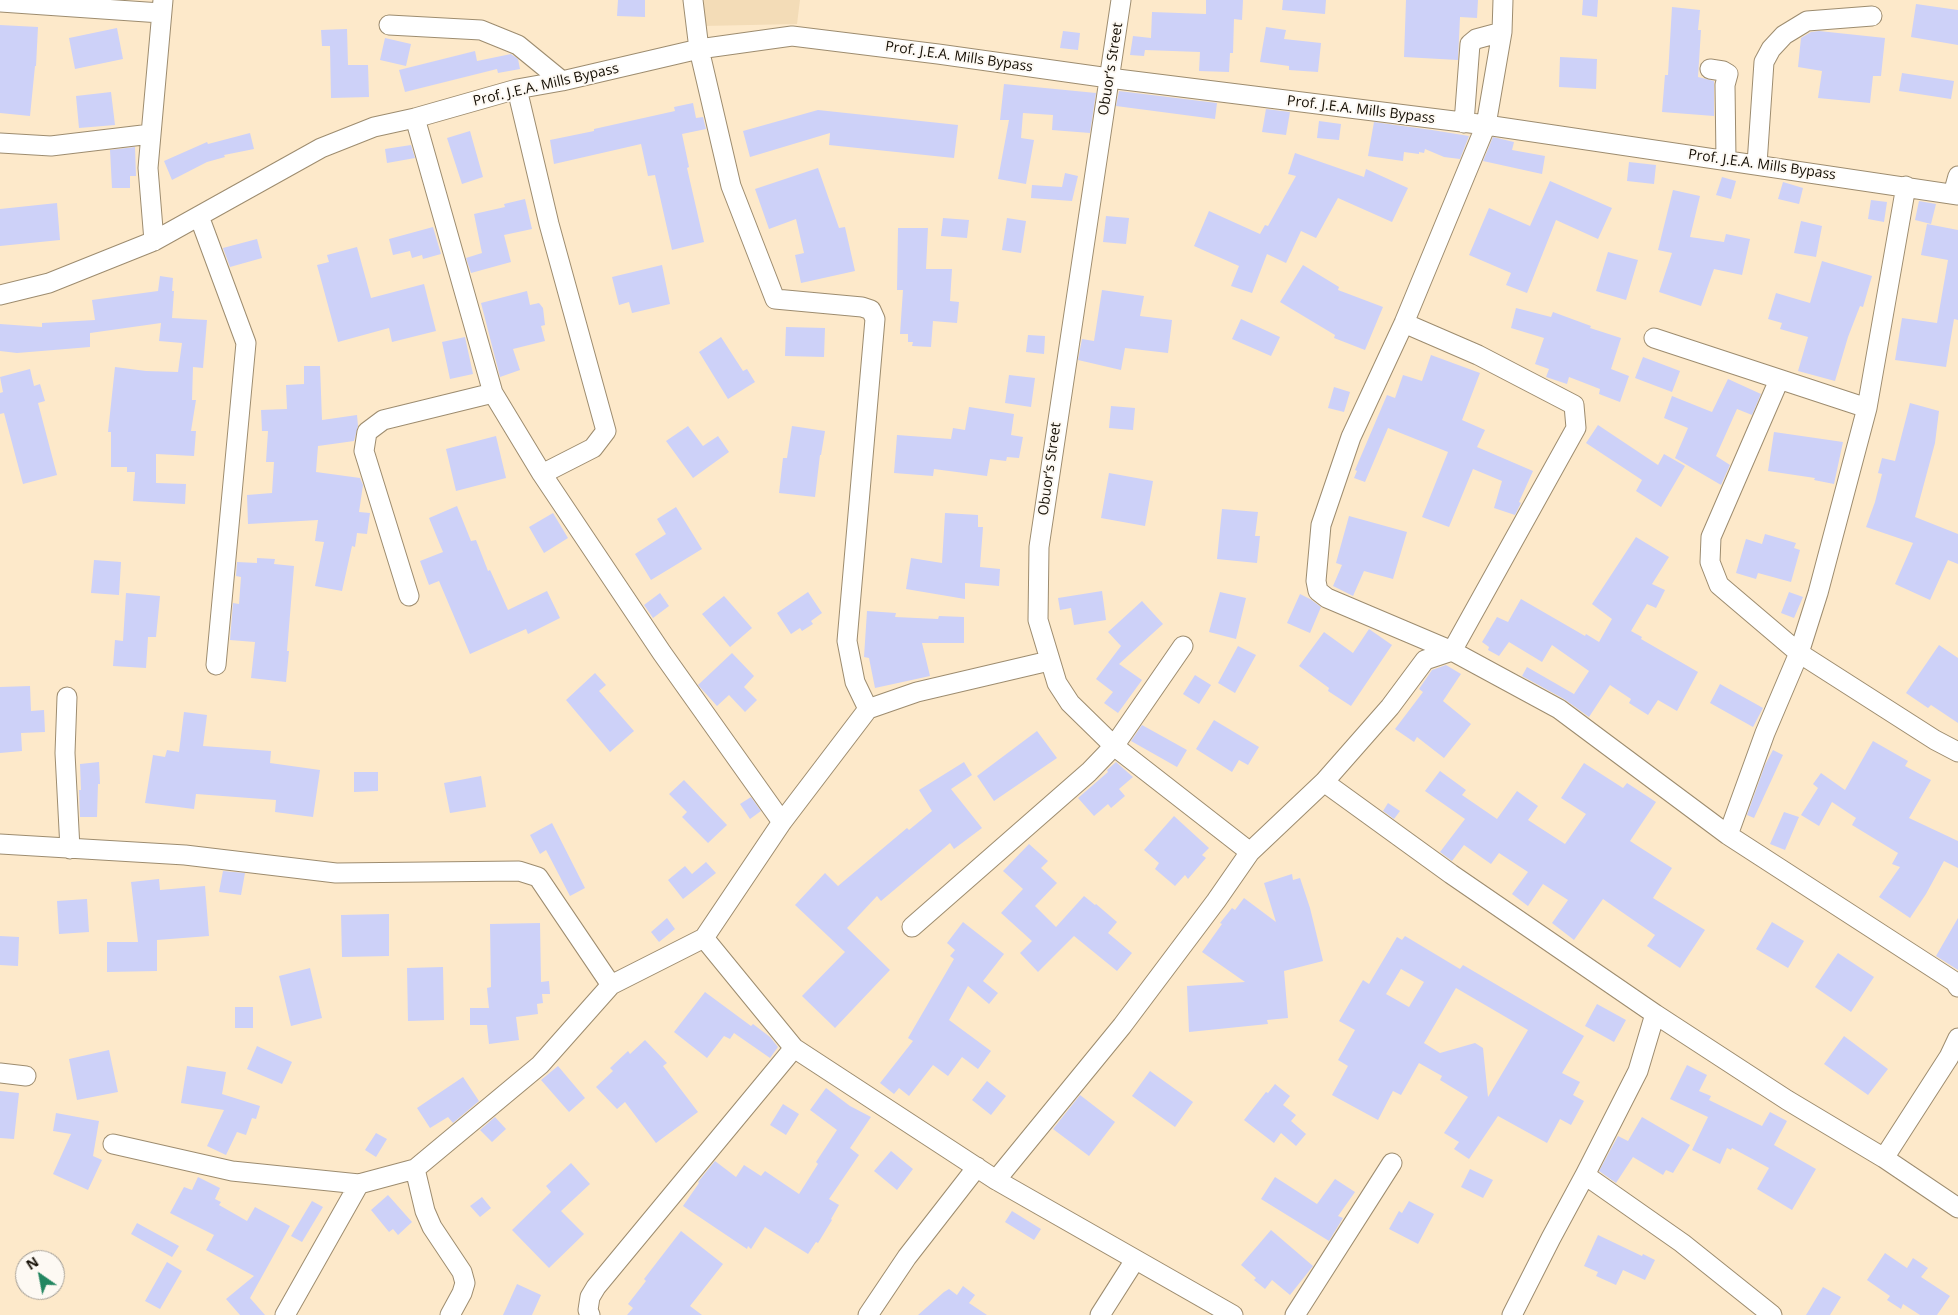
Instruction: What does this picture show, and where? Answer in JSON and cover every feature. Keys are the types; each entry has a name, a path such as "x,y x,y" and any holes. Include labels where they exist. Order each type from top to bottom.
{"street":[{"path":"693,0 699,48 731,186 774,299 862,307 871,310 875,319 848,641 854,682 868,709"},
{"name":"Obuor’s Street","path":"1121,0 1039,548 1038,620 1057,683 1070,703 1114,746 1250,852"},
{"path":"1503,0 1502,32 1486,125 1404,323 1351,438 1321,525 1316,581 1318,591 1327,598 1452,651 1559,709 1728,835 1955,982 1958,987"},
{"path":"0,2 162,6 148,168 154,241"},
{"path":"1757,164 1764,62 1771,48 1784,35 1807,21 1872,16"},
{"path":"389,25 481,30 518,45 562,81"},
{"path":"1464,123 1470,44 1476,39 1502,32"},
{"name":"Prof. J.E.A. Mills Bypass","path":"0,294 49,283 154,241 321,148 374,127 414,118 517,89 562,81 699,48 792,36 1486,125 1955,194"},
{"path":"1710,69 1723,71 1728,74 1725,85 1726,159"},
{"path":"517,89 548,224 606,432 593,448 542,474"},
{"path":"414,118 493,393 542,474 662,653 782,822"},
{"path":"0,142 51,146 151,134"},
{"path":"1955,194 1958,176"},
{"path":"1728,835 1764,733 1799,653 1818,593 1867,408 1906,186"},
{"path":"199,216 246,343 216,665"},
{"path":"996,1180 1122,1026 1216,901 1250,852 1324,782 1390,707 1425,660 1452,651 1576,428 1574,405 1478,355 1404,323"},
{"path":"1654,338 1867,408"},
{"path":"1779,380 1712,537 1710,562 1719,585 1799,653 1935,740 1958,752"},
{"path":"409,596 364,451 367,432 383,420 493,393"},
{"path":"912,927 1089,772 1114,746 1183,646"},
{"path":"112,1144 232,1171 359,1184 415,1169 540,1065 611,985 704,938 782,822 868,709 917,692 1049,661"},
{"path":"67,697 65,753 70,849"},
{"path":"1324,782 1451,874 1655,1014 1787,1100 1884,1158 1958,1208"},
{"path":"0,844 185,855 336,872 519,871 538,877 611,985"},
{"path":"704,938 794,1048 996,1180 1233,1315"},
{"path":"1512,1315 1638,1071 1655,1014"},
{"path":"1884,1158 1949,1057 1958,1038"},
{"path":"590,1315 588,1310 590,1297 596,1286 794,1048"},
{"path":"0,1073 26,1076"},
{"path":"1295,1315 1392,1163"},
{"path":"868,1315 907,1257 977,1167"},
{"path":"415,1169 425,1211 432,1227 462,1272 465,1283 462,1293 450,1315"},
{"path":"1585,1175 1682,1242 1772,1315"},
{"path":"285,1315 359,1184"},
{"path":"1100,1315 1135,1260"}],"shaded area":[{"path":"704,0 800,0 797,24 703,26"}],"building":[{"path":"618,0 645,0 645,17 617,16"},
{"path":"1206,0 1243,0 1242,20 1234,19 1233,53 1230,53 1229,72 1199,71 1200,52 1145,50 1144,56 1130,55 1133,36 1151,38 1152,12 1206,14"},
{"path":"1283,0 1326,0 1325,14 1282,10"},
{"path":"1406,0 1478,0 1477,18 1460,17 1458,60 1404,57"},
{"path":"1583,0 1598,0 1597,17 1582,15"},
{"path":"1916,4 1958,10 1958,45 1911,37"},
{"path":"1672,7 1700,10 1698,30 1701,30 1698,77 1714,81 1714,116 1662,112 1665,75 1668,75"},
{"path":"0,25 38,27 30,116 0,113"},
{"path":"1266,27 1286,30 1284,39 1321,43 1318,72 1289,70 1289,66 1260,62"},
{"path":"117,28 123,59 75,69 69,38"},
{"path":"347,29 348,65 368,65 369,97 331,98 330,46 322,46 321,30"},
{"path":"1063,31 1080,33 1078,50 1060,48"},
{"path":"1819,31 1885,38 1881,76 1873,76 1870,103 1818,98 1822,71 1798,67 1801,38 1811,32"},
{"path":"385,38 411,44 406,66 380,60"},
{"path":"475,51 477,61 511,54 518,59 520,69 498,73 497,69 405,92 399,70"},
{"path":"1560,57 1597,59 1596,89 1559,87"},
{"path":"1902,73 1954,81 1951,99 1899,91"},
{"path":"1004,84 1096,93 1090,133 1052,130 1053,115 1023,113 1021,138 1034,140 1026,184 998,179 1009,120 1000,120"},
{"path":"1119,91 1217,103 1215,119 1116,106"},
{"path":"111,92 115,125 79,128 76,96"},
{"path":"693,103 696,118 703,117 706,129 682,134 689,167 687,168 704,242 672,250 655,175 648,176 641,144 554,164 550,140 675,111 674,107"},
{"path":"1266,109 1290,112 1286,135 1262,132"},
{"path":"818,110 958,125 954,158 829,145 830,133 750,157 743,131"},
{"path":"1319,121 1341,124 1339,140 1317,138"},
{"path":"1374,122 1469,136 1460,159 1444,157 1425,149 1424,153 1419,152 1419,154 1404,152 1403,161 1368,156"},
{"path":"470,131 483,177 462,184 447,138"},
{"path":"250,133 254,149 224,155 225,157 207,162 172,180 164,161 207,142 208,144"},
{"path":"1493,137 1514,142 1512,150 1545,156 1542,174 1483,161"},
{"path":"411,145 415,158 387,163 385,149"},
{"path":"135,147 136,176 130,176 130,188 112,188 110,150"},
{"path":"1295,153 1364,177 1366,169 1408,188 1392,222 1338,198 1316,238 1301,231 1286,263 1267,254 1252,293 1231,286 1239,266 1194,246 1209,211 1260,234 1265,225 1268,226 1296,176 1288,174"},
{"path":"1629,162 1656,165 1654,184 1627,181"},
{"path":"818,168 839,228 845,227 855,271 801,283 795,255 804,253 796,219 769,229 755,189"},
{"path":"1065,173 1078,176 1072,201 1031,198 1032,185 1062,187"},
{"path":"1722,177 1736,181 1731,199 1716,195"},
{"path":"1550,181 1612,208 1598,239 1556,220 1527,293 1506,285 1511,273 1469,255 1489,208 1530,226"},
{"path":"1783,182 1803,188 1799,204 1778,199"},
{"path":"1673,190 1700,196 1690,237 1724,242 1726,234 1750,239 1742,275 1714,269 1701,306 1659,292 1672,253 1658,250"},
{"path":"525,199 532,229 504,235 511,262 471,273 466,258 482,253 474,214 505,207 504,204"},
{"path":"1871,200 1887,202 1884,222 1868,219"},
{"path":"1919,201 1936,204 1931,224 1915,220"},
{"path":"57,203 60,240 0,246 0,209"},
{"path":"1106,216 1129,218 1126,244 1103,242"},
{"path":"943,218 969,220 967,238 941,236"},
{"path":"1007,218 1026,221 1021,253 1002,250"},
{"path":"1801,221 1822,226 1816,257 1794,253"},
{"path":"1927,224 1958,230 1958,320 1954,319 1946,367 1895,360 1902,318 1937,323 1948,260 1921,255"},
{"path":"433,227 441,254 423,259 422,255 412,258 410,251 393,255 389,239"},
{"path":"898,228 928,228 926,269 952,269 950,301 959,302 957,323 933,321 931,347 912,346 913,342 908,342 908,334 900,334 903,290 897,290"},
{"path":"257,239 262,258 230,267 223,248"},
{"path":"357,247 371,298 424,284 436,331 392,342 389,328 338,342 317,265 329,262 327,255"},
{"path":"1608,252 1638,260 1626,300 1596,291"},
{"path":"1822,261 1872,276 1863,307 1860,306 1848,337 1835,381 1798,371 1808,337 1780,329 1782,323 1768,319 1776,293 1810,303"},
{"path":"662,265 670,304 632,313 629,302 619,305 612,277"},
{"path":"1303,265 1339,287 1338,290 1383,307 1365,350 1334,338 1335,335 1280,302"},
{"path":"160,276 173,278 172,318 207,320 203,368 193,367 192,400 196,400 191,431 196,431 194,456 156,454 156,483 186,484 185,504 133,501 135,472 127,472 127,467 111,467 111,432 108,432 115,367 146,371 178,372 182,343 159,341 161,323 90,333 90,347 17,353 0,351 0,324 42,327 42,323 95,320 92,300 158,291"},
{"path":"1102,290 1144,296 1140,316 1172,320 1168,353 1125,348 1121,370 1078,360 1082,339 1094,341"},
{"path":"527,291 530,305 539,303 543,308 545,325 541,326 545,341 513,349 520,370 500,377 481,303"},
{"path":"1516,308 1551,317 1553,312 1591,326 1590,328 1621,338 1611,369 1629,376 1620,402 1599,394 1600,389 1569,377 1567,384 1546,377 1549,369 1535,364 1544,338 1511,328"},
{"path":"1241,319 1280,337 1271,356 1232,339"},
{"path":"786,327 825,328 824,357 785,356"},
{"path":"1028,335 1045,336 1044,354 1026,352"},
{"path":"465,337 473,374 450,379 442,342"},
{"path":"721,337 743,371 747,369 755,382 728,399 699,352"},
{"path":"1431,355 1480,373 1462,420 1485,430 1477,447 1533,471 1515,515 1494,508 1502,481 1473,469 1449,527 1422,517 1448,452 1388,428 1365,482 1354,478 1357,471 1355,470 1387,395 1395,398 1403,375 1422,381"},
{"path":"1643,357 1680,371 1672,392 1635,378"},
{"path":"304,366 320,366 322,420 357,415 358,426 354,441 318,446 316,472 360,478 363,485 359,512 370,513 367,534 357,533 355,547 352,546 342,591 315,586 324,542 315,541 318,520 248,524 247,495 272,493 274,462 266,462 268,431 262,431 261,410 287,409 286,385 304,384"},
{"path":"30,369 34,386 40,384 45,401 38,403 57,475 23,484 4,413 0,414 0,393 3,392 0,377"},
{"path":"1009,375 1035,378 1031,407 1005,403"},
{"path":"1728,379 1761,394 1752,415 1737,409 1716,456 1730,465 1721,485 1675,458 1688,428 1664,418 1672,396 1712,412"},
{"path":"1334,387 1350,392 1344,412 1328,408"},
{"path":"1910,403 1939,411 1935,443 1915,517 1958,534 1958,564 1948,560 1930,600 1895,584 1913,543 1866,527 1882,474 1878,473 1882,458 1895,461"},
{"path":"1111,406 1135,408 1133,430 1109,428"},
{"path":"969,407 1014,414 1011,435 1023,437 1019,458 1007,457 1006,461 990,459 987,476 934,469 933,476 894,473 897,435 951,439 953,428 965,430"},
{"path":"1598,425 1658,465 1664,454 1685,466 1661,507 1636,491 1642,480 1586,443"},
{"path":"688,426 703,446 718,436 729,452 693,478 666,441"},
{"path":"792,426 825,431 815,497 779,493 783,458 787,458"},
{"path":"1774,432 1843,442 1834,484 1814,480 1815,478 1768,471"},
{"path":"496,436 506,478 456,491 446,449"},
{"path":"1109,473 1153,481 1145,526 1101,518"},
{"path":"457,506 471,541 476,540 488,571 490,570 508,610 547,591 560,618 528,634 526,629 470,654 439,581 429,585 420,561 443,552 429,518"},
{"path":"676,507 702,549 651,580 635,554 666,534 657,519"},
{"path":"1222,509 1258,512 1255,536 1260,536 1257,563 1217,559"},
{"path":"553,513 568,538 544,553 529,527"},
{"path":"945,513 978,515 978,527 983,527 980,567 1000,569 999,586 965,583 965,599 906,589 911,558 942,563"},
{"path":"1349,516 1407,532 1393,579 1364,571 1353,596 1333,586 1342,565 1336,563"},
{"path":"1765,534 1796,543 1794,548 1800,550 1791,582 1758,573 1756,579 1736,573 1746,539 1762,544"},
{"path":"1636,537 1669,557 1652,584 1665,590 1656,608 1647,604 1631,631 1642,637 1641,639 1698,672 1677,711 1658,700 1648,715 1629,703 1631,699 1610,685 1589,717 1564,699 1522,676 1527,667 1574,694 1589,671 1552,645 1542,662 1509,642 1499,656 1488,650 1489,647 1482,642 1497,617 1508,622 1521,599 1585,636 1586,634 1599,642 1612,619 1592,604"},
{"path":"257,558 275,559 274,564 294,566 286,682 251,678 255,642 230,640 233,603 239,604 241,577 236,576 237,562 257,563"},
{"path":"94,560 121,562 119,595 91,593"},
{"path":"1102,591 1106,620 1074,625 1071,608 1060,610 1058,598"},
{"path":"808,592 822,613 811,621 813,624 802,631 800,628 791,634 777,613"},
{"path":"1220,592 1246,598 1236,639 1209,632"},
{"path":"1789,592 1803,597 1794,618 1781,613"},
{"path":"126,593 160,596 156,637 148,637 146,668 113,666 115,640 123,641"},
{"path":"660,593 669,606 653,618 644,605"},
{"path":"1300,594 1321,607 1310,633 1287,623"},
{"path":"724,596 752,628 730,647 702,614"},
{"path":"1142,601 1163,624 1119,664 1142,680 1118,713 1104,703 1113,692 1096,679 1121,646 1108,632"},
{"path":"867,611 896,613 895,617 938,619 939,616 964,617 964,643 922,643 930,676 875,688 869,658 864,657"},
{"path":"1369,629 1392,645 1351,706 1328,691 1329,688 1299,666 1324,632 1353,653"},
{"path":"1939,645 1958,658 1958,723 1931,705 1928,708 1906,693"},
{"path":"1238,646 1256,655 1235,693 1218,683"},
{"path":"732,653 754,676 744,687 757,700 745,712 729,695 717,706 698,685"},
{"path":"1446,665 1461,674 1443,701 1471,724 1444,758 1417,737 1414,742 1395,729 1423,692 1419,689 1432,670"},
{"path":"595,673 606,685 599,691 634,731 610,752 566,700"},
{"path":"1195,675 1211,685 1199,704 1183,694"},
{"path":"1720,684 1763,708 1753,727 1710,703"},
{"path":"30,686 31,711 44,710 45,732 21,733 22,751 0,753 0,687"},
{"path":"184,712 207,715 203,746 271,751 270,763 320,770 313,817 275,812 276,800 196,794 194,809 145,803 153,755 165,757 167,750 179,752"},
{"path":"1214,720 1259,747 1248,765 1239,760 1232,772 1196,749"},
{"path":"1142,725 1187,750 1177,767 1131,741"},
{"path":"1037,731 1057,758 994,801 977,776"},
{"path":"1873,741 1908,761 1905,766 1931,780 1909,818 1958,841 1958,868 1944,861 1910,918 1879,897 1900,867 1892,864 1898,853 1852,825 1856,818 1832,802 1819,826 1801,815 1818,788 1813,784 1821,773 1845,790"},
{"path":"1773,750 1783,755 1754,818 1747,815 1765,765"},
{"path":"99,762 100,784 98,784 97,817 80,817 80,764"},
{"path":"964,762 972,775 951,789 982,828 954,849 950,843 881,901 877,896 847,928 890,970 835,1028 802,996 845,952 795,905 825,873 838,886 907,828 909,830 932,811 919,790"},
{"path":"1116,762 1133,777 1119,789 1125,796 1111,808 1108,804 1094,816 1078,798 1108,772 1107,770"},
{"path":"1584,763 1623,788 1627,783 1656,802 1630,841 1672,868 1653,898 1705,930 1680,968 1647,946 1655,935 1603,899 1574,940 1552,923 1568,900 1543,884 1528,906 1512,894 1528,872 1499,853 1491,864 1464,845 1452,861 1440,852 1465,819 1425,791 1440,771 1466,790 1462,795 1497,819 1517,791 1538,806 1528,820 1565,844 1586,814 1561,798"},
{"path":"354,772 378,772 378,791 354,792"},
{"path":"481,776 486,807 450,813 444,783"},
{"path":"684,780 727,825 708,843 682,817 687,812 669,794"},
{"path":"751,797 761,811 750,819 740,804"},
{"path":"1388,803 1400,811 1394,819 1383,811"},
{"path":"1784,812 1799,817 1785,850 1770,844"},
{"path":"1174,816 1209,848 1202,855 1206,858 1188,879 1185,875 1175,886 1155,869 1159,863 1144,850"},
{"path":"552,823 585,888 570,896 546,850 540,854 530,835"},
{"path":"1029,844 1048,861 1041,868 1057,883 1035,906 1056,927 1084,896 1096,904 1117,922 1108,933 1132,953 1117,971 1074,936 1038,972 1020,953 1032,941 1001,913 1023,889 1003,871"},
{"path":"706,862 716,873 683,899 668,880 685,866 692,874"},
{"path":"223,871 245,873 241,895 219,892"},
{"path":"1292,874 1293,880 1300,878 1310,908 1323,961 1284,971 1288,1018 1267,1020 1268,1024 1189,1032 1187,986 1245,982 1202,952 1222,924 1220,923 1232,908 1235,910 1244,898 1276,922 1264,883"},
{"path":"159,879 160,890 205,886 209,936 157,940 157,971 107,972 107,942 138,942 131,882"},
{"path":"87,899 89,932 59,934 57,901"},
{"path":"389,914 389,956 342,957 341,915"},
{"path":"667,918 675,929 659,942 651,932"},
{"path":"1958,918 1958,970 1936,956"},
{"path":"963,922 1004,954 983,981 998,993 989,1004 968,986 949,1020 991,1051 978,1069 962,1057 948,1076 933,1065 909,1096 899,1088 894,1094 880,1083 913,1041 908,1038 954,959 950,956 955,950 947,943"},
{"path":"1772,922 1804,941 1788,968 1756,949"},
{"path":"540,923 541,982 549,981 550,994 542,994 543,1003 537,1004 538,1014 516,1017 519,1040 489,1044 487,1025 470,1025 470,1008 489,1008 487,988 491,987 490,924"},
{"path":"0,936 19,937 18,966 0,965"},
{"path":"1405,936 1460,969 1463,965 1584,1036 1562,1073 1580,1082 1573,1095 1584,1101 1571,1125 1560,1119 1547,1143 1498,1116 1469,1159 1454,1149 1459,1142 1444,1133 1468,1097 1440,1080 1442,1076 1419,1063 1401,1095 1393,1091 1378,1120 1332,1095 1348,1066 1338,1060 1355,1030 1339,1021 1363,980 1369,984 1397,937 1402,940","holes":["1401,969 1424,982 1409,1007 1386,994","1456,988 1528,1030 1488,1097 1483,1048 1475,1043 1440,1053 1424,1043"]},
{"path":"1838,953 1874,977 1851,1012 1815,987"},
{"path":"443,967 444,1020 408,1021 407,968"},
{"path":"310,968 322,1018 291,1026 279,976"},
{"path":"705,992 751,1026 753,1024 770,1037 778,1047 770,1058 734,1033 730,1039 724,1036 707,1058 674,1032"},
{"path":"1597,1004 1626,1020 1614,1042 1585,1026"},
{"path":"235,1007 253,1007 253,1028 235,1028"},
{"path":"1844,1036 1888,1069 1868,1095 1824,1064"},
{"path":"645,1040 667,1063 663,1066 698,1112 656,1143 625,1102 617,1109 596,1087 613,1071 610,1068 628,1051 630,1054"},
{"path":"257,1046 292,1062 282,1084 247,1069"},
{"path":"109,1050 118,1092 77,1100 69,1059"},
{"path":"1687,1065 1707,1075 1699,1091 1711,1096 1709,1100 1762,1126 1770,1112 1787,1121 1774,1145 1816,1169 1792,1210 1757,1189 1769,1168 1732,1148 1731,1150 1727,1148 1720,1164 1692,1150 1708,1117 1670,1099"},
{"path":"187,1066 226,1072 222,1094 260,1106 256,1119 252,1118 246,1135 237,1132 226,1155 207,1146 224,1110 181,1103"},
{"path":"558,1066 585,1098 569,1112 541,1080"},
{"path":"1150,1071 1193,1102 1175,1127 1132,1096"},
{"path":"463,1077 479,1101 453,1123 448,1117 430,1128 417,1108"},
{"path":"987,1081 1006,1096 991,1115 972,1100"},
{"path":"1275,1084 1290,1096 1283,1105 1296,1115 1291,1121 1306,1134 1296,1146 1281,1133 1274,1143 1244,1120 1266,1092 1268,1093"},
{"path":"826,1088 850,1106 871,1117 850,1148 859,1155 829,1199 839,1205 818,1243 816,1242 808,1254 765,1227 751,1249 748,1246 747,1249 683,1206 698,1182 715,1161 736,1177 744,1165 761,1176 765,1171 799,1194 818,1164 816,1162 837,1130 810,1110"},
{"path":"0,1091 19,1093 14,1139 0,1138"},
{"path":"1080,1095 1115,1122 1089,1156 1053,1129"},
{"path":"783,1104 799,1114 786,1135 770,1125"},
{"path":"56,1113 99,1121 93,1156 102,1160 88,1190 53,1174 71,1134 53,1131"},
{"path":"495,1117 506,1129 492,1142 480,1130"},
{"path":"1642,1117 1690,1145 1673,1173 1666,1170 1663,1175 1633,1157 1616,1183 1599,1171 1618,1136 1628,1141"},
{"path":"376,1133 387,1139 376,1157 365,1150"},
{"path":"891,1151 913,1169 897,1190 874,1171"},
{"path":"571,1163 590,1184 561,1211 584,1234 549,1268 512,1230 551,1192 546,1186"},
{"path":"1470,1169 1493,1180 1483,1198 1461,1187"},
{"path":"198,1177 220,1188 215,1199 221,1202 219,1205 247,1221 255,1207 290,1226 250,1298 265,1315 240,1315 226,1299 254,1276 206,1250 214,1235 170,1213 184,1187 192,1190"},
{"path":"1275,1177 1317,1204 1335,1179 1355,1192 1338,1216 1343,1218 1329,1241 1261,1199"},
{"path":"388,1195 412,1222 398,1235 393,1229 389,1232 371,1210"},
{"path":"482,1197 491,1208 480,1217 470,1206"},
{"path":"312,1201 323,1207 302,1242 291,1236"},
{"path":"1409,1201 1434,1214 1418,1244 1389,1229 1399,1211 1402,1213"},
{"path":"1012,1211 1041,1229 1034,1240 1005,1222"},
{"path":"137,1223 179,1246 172,1257 131,1234"},
{"path":"1271,1230 1313,1266 1290,1295 1272,1280 1265,1289 1241,1265"},
{"path":"681,1231 723,1264 690,1306 702,1315 627,1315 633,1308 628,1304 646,1281 644,1279"},
{"path":"1598,1235 1642,1256 1643,1254 1655,1260 1645,1280 1623,1270 1616,1285 1596,1276 1598,1272 1584,1266"},
{"path":"1885,1253 1907,1268 1913,1258 1928,1268 1921,1277 1950,1296 1937,1315 1920,1315 1903,1304 1901,1309 1887,1300 1890,1296 1867,1280"},
{"path":"167,1262 182,1271 160,1309 145,1301"},
{"path":"517,1284 541,1295 532,1315 503,1315"},
{"path":"963,1286 975,1295 969,1303 987,1315 918,1315 944,1292 949,1289 957,1295"},
{"path":"1823,1287 1841,1297 1830,1315 1806,1315"}]}
